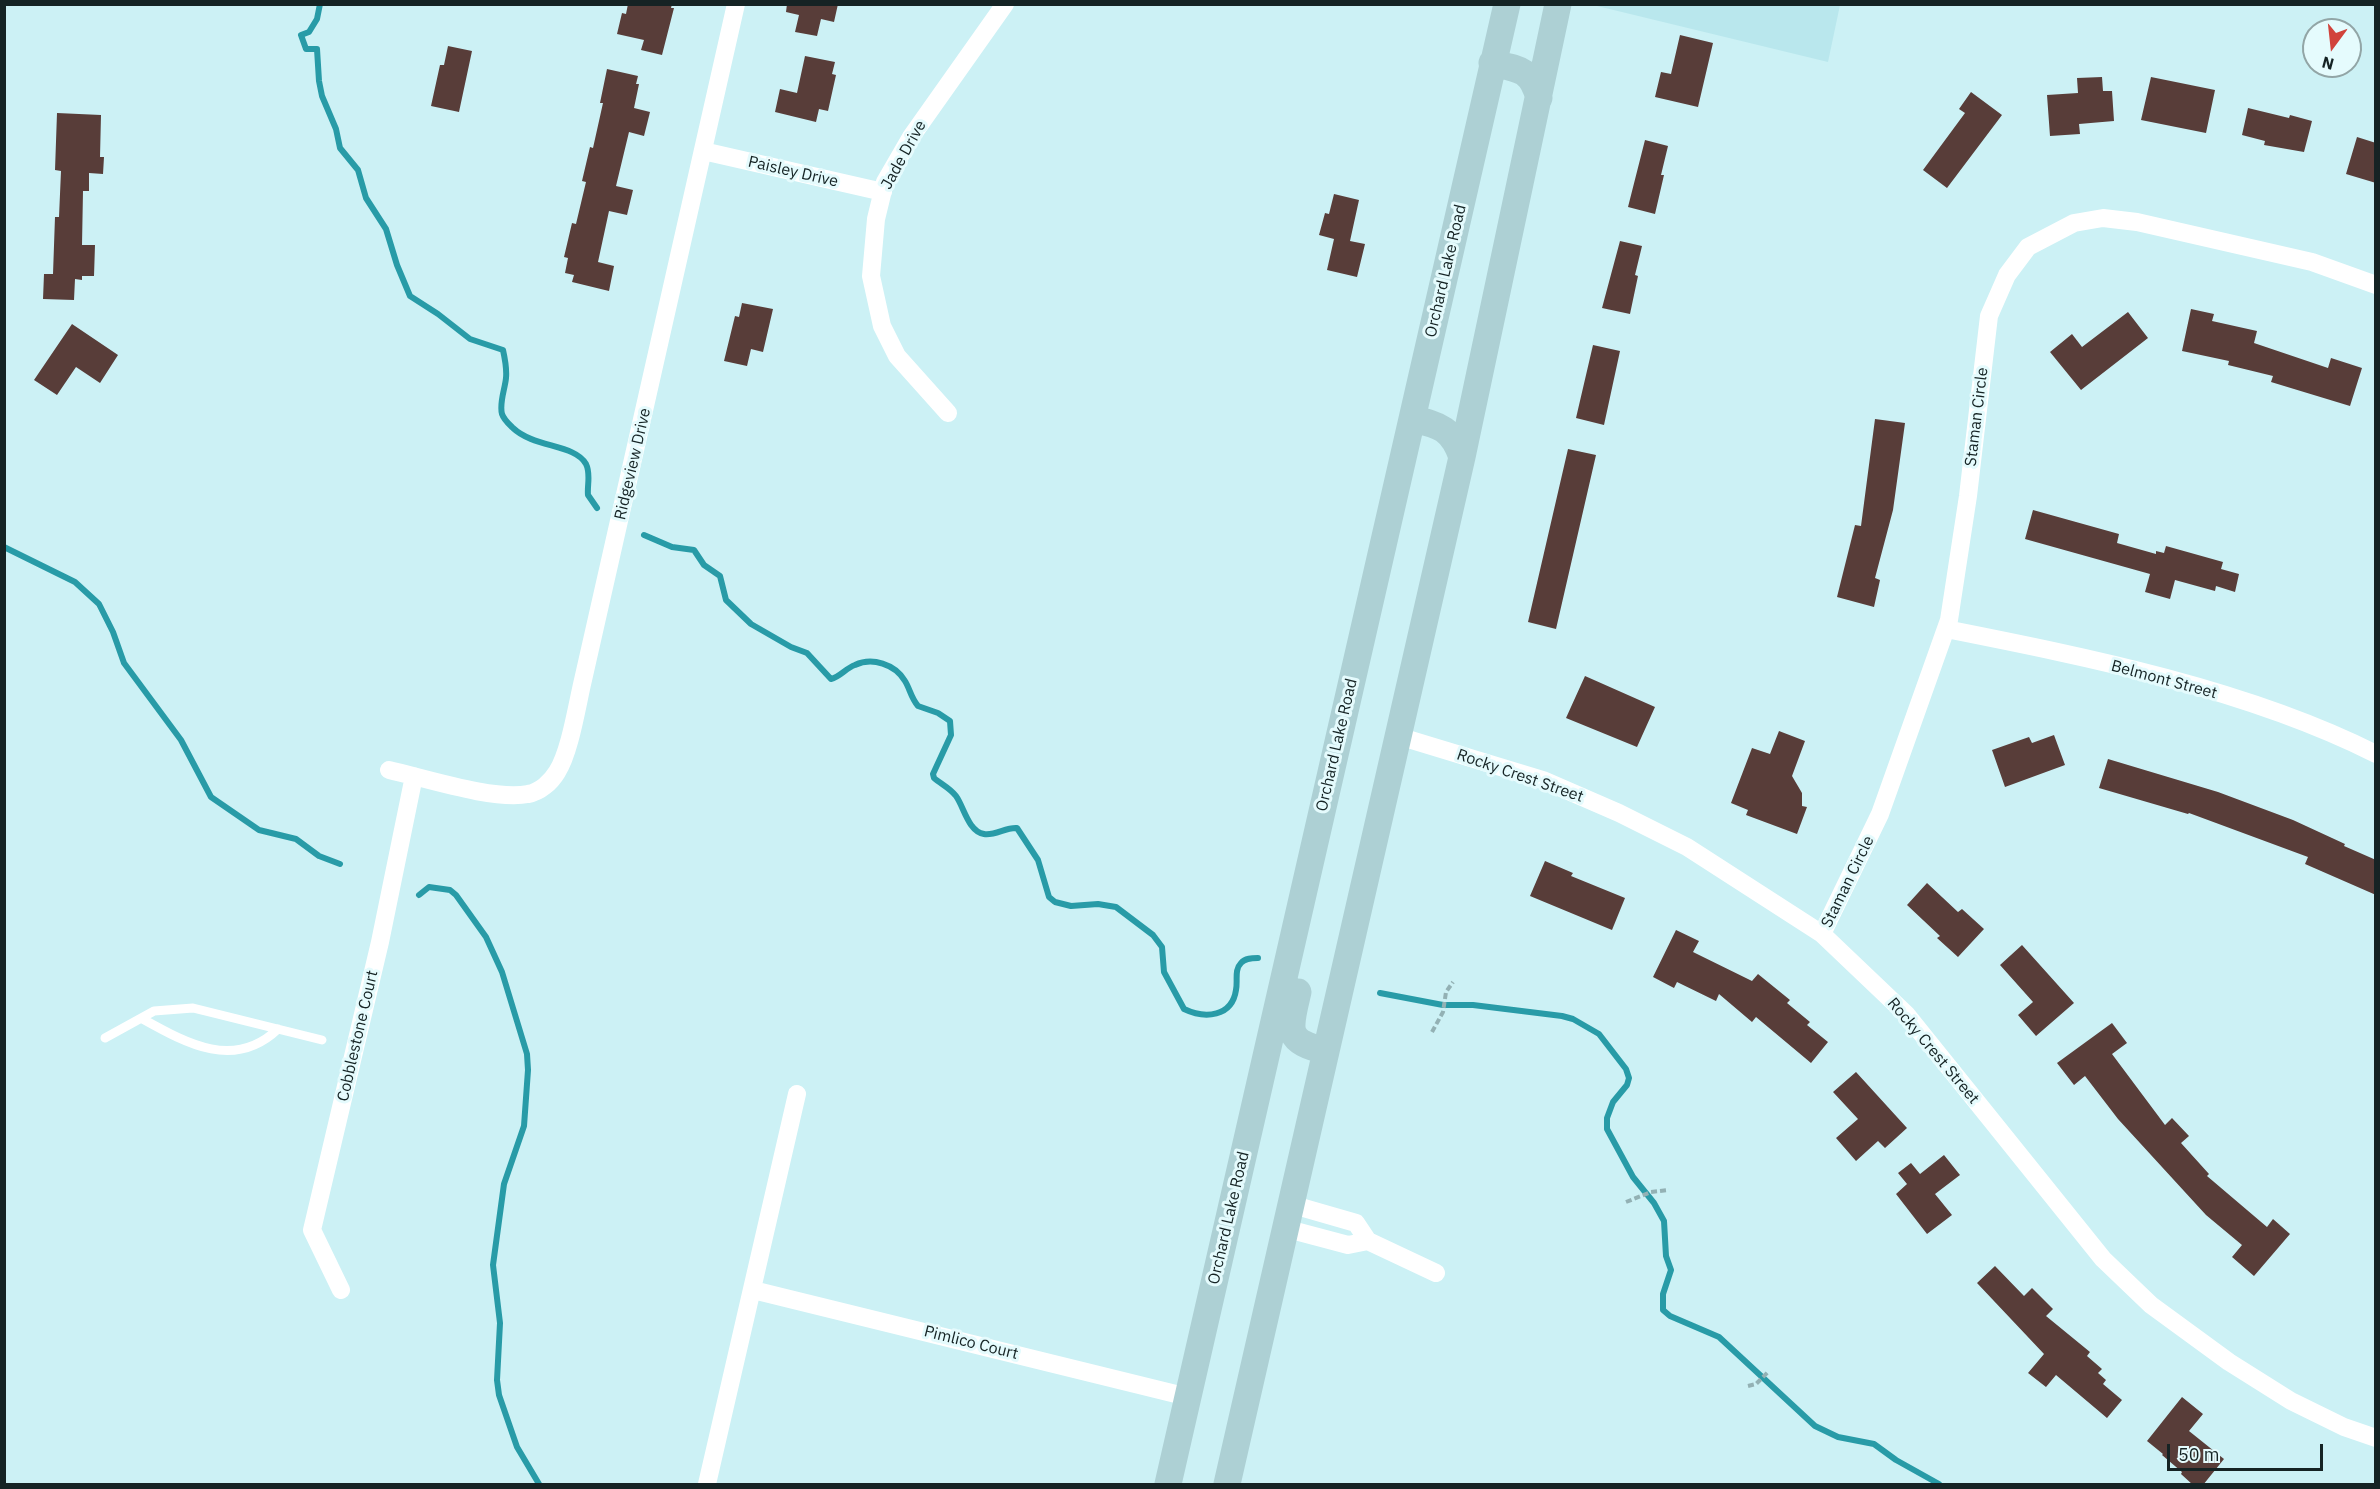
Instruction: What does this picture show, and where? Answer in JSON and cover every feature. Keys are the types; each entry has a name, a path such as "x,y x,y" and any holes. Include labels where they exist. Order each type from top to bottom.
{"main road":[{"name":"Orchard Lake Road","path":"1168,1485 1507,4"},
{"path":"1227,1485 1462,457 1558,4"},
{"path":"1492,63 1522,71 1530,76 1539,98"},
{"path":"1413,418 1444,428 1452,436 1462,457"},
{"path":"1315,842 1324,883 1291,1026 1293,1037 1304,1046 1326,1051"}],"street":[{"name":"Ridgeview Drive","path":"389,770 494,794 513,796 531,794 546,785 557,771 571,733 586,669 736,4"},
{"name":"Jade Drive","path":"948,413 897,356 882,326 872,276 876,219 885,182 911,137 1005,4"},
{"name":"Paisley Drive","path":"703,151 883,192"},
{"name":"Staman Circle","path":"1822,934 1880,814 1946,629 1957,575 1989,316 2007,275 2028,247 2074,223 2103,218 2137,222 2312,262 2376,285"},
{"name":"Belmont Street","path":"1946,629 2122,667 2201,689 2291,718 2345,738 2376,753"},
{"name":"Rocky Crest Street","path":"1398,735 1543,780 1619,813 1687,847 1822,934 1905,1014 2103,1259 2151,1305 2229,1362 2291,1401 2344,1427 2376,1438"},
{"name":"Cobblestone Court","path":"341,1290 312,1230 380,942 414,776"},
{"path":"707,1485 797,1094"},
{"path":"1287,1216 1348,1245 1368,1241 1436,1273"},
{"name":"Pimlico Court","path":"753,1290 1188,1396"}],"lane":[{"path":"105,1038 154,1011 193,1008 322,1040"},
{"path":"141,1018 175,1037 200,1047 227,1051 248,1050 267,1040 278,1029"}],"path":[{"path":"1432,1032 1443,1012 1446,992 1453,982"},
{"path":"1626,1202 1651,1192 1669,1190"},
{"path":"1748,1386 1756,1384 1769,1371"}],"shaded area":[{"path":"1593,5 1840,5 1828,62"}],"building":[{"path":"628,4 672,4 671,8 674,8 662,55 641,50 644,40 617,34 622,13 626,14"},
{"path":"787,4 838,4 834,22 821,19 817,36 795,32 799,15 786,12"},
{"path":"1680,35 1713,43 1698,107 1655,97 1661,72 1671,74"},
{"path":"448,46 472,51 459,112 431,106 440,65 444,65"},
{"path":"805,56 835,62 832,74 836,75 828,111 819,109 816,122 775,112 780,89 797,93"},
{"path":"607,69 638,76 636,84 639,84 634,108 650,112 644,136 629,132 616,186 633,190 627,215 609,211 598,262 614,266 609,291 572,282 574,275 565,273 568,258 564,257 572,223 576,224 586,182 582,181 590,147 593,148 603,103 600,103"},
{"path":"2102,77 2103,91 2112,91 2114,121 2079,124 2080,134 2050,136 2047,95 2078,93 2077,78"},
{"path":"2151,77 2215,90 2206,133 2141,120"},
{"path":"1971,92 2002,115 1947,188 1923,170 1965,113 1959,109"},
{"path":"2248,108 2312,121 2304,152 2264,145 2265,141 2242,135"},
{"path":"57,113 101,115 100,157 104,157 103,174 89,173 89,191 83,191 82,245 95,245 94,276 82,276 82,280 75,279 74,300 43,299 44,274 53,274 55,217 59,217 61,171 55,170"},
{"path":"2357,137 2376,143 2376,183 2346,174"},
{"path":"1645,140 1668,146 1655,214 1628,207"},
{"path":"1334,194 1359,200 1350,241 1365,244 1357,277 1327,270 1334,239 1319,235 1325,213 1329,214"},
{"path":"1620,241 1642,246 1635,275 1638,276 1630,314 1602,308"},
{"path":"742,303 773,309 763,352 751,349 747,366 724,361 735,316 739,317"},
{"path":"2191,309 2214,314 2212,321 2257,331 2254,343 2328,368 2331,358 2362,368 2350,406 2271,382 2273,376 2228,365 2229,361 2182,351"},
{"path":"2128,312 2148,338 2081,390 2050,352 2072,334 2082,347"},
{"path":"72,324 118,355 100,383 76,367 57,395 34,380"},
{"path":"1593,345 1620,351 1604,425 1576,418"},
{"path":"1875,419 1905,423 1893,510 1875,578 1880,580 1874,607 1837,597 1855,525 1861,526"},
{"path":"1568,449 1596,455 1556,629 1528,622"},
{"path":"2033,510 2119,534 2117,543 2156,554 2156,551 2164,553 2166,546 2223,562 2221,569 2239,574 2235,592 2216,586 2215,591 2175,580 2170,599 2145,592 2150,574 2025,539"},
{"path":"1585,676 1655,707 1637,747 1566,718"},
{"path":"1779,731 1805,741 1792,776 1802,793 1802,806 1807,807 1797,834 1746,815 1748,810 1731,803 1752,748 1770,754"},
{"path":"2054,735 2065,765 2005,787 1992,750 2029,737 2032,743"},
{"path":"2108,759 2218,792 2293,820 2345,844 2344,846 2376,860 2376,895 2305,864 2308,857 2189,813 2099,788"},
{"path":"1545,861 1573,873 1571,876 1625,898 1612,930 1530,896"},
{"path":"1927,883 1958,912 1962,909 1984,929 1958,957 1937,938 1940,936 1907,905"},
{"path":"1676,930 1699,941 1693,952 1752,981 1758,974 1790,1000 1787,1003 1810,1022 1807,1025 1828,1042 1811,1063 1756,1017 1752,1022 1719,994 1716,1001 1677,982 1674,988 1653,977"},
{"path":"2022,945 2074,1003 2036,1036 2018,1015 2033,1002 2000,965"},
{"path":"2112,1023 2127,1043 2112,1054 2165,1125 2172,1118 2189,1136 2181,1143 2209,1174 2207,1176 2267,1227 2273,1219 2290,1234 2254,1276 2232,1257 2242,1245 2206,1215 2118,1119 2085,1076 2074,1085 2057,1063"},
{"path":"1856,1072 1907,1128 1885,1148 1878,1141 1856,1161 1836,1138 1858,1119 1833,1092"},
{"path":"1944,1155 1960,1175 1935,1194 1952,1215 1927,1234 1896,1194 1907,1184 1898,1173 1911,1163 1920,1174"},
{"path":"1995,1266 2024,1296 2032,1288 2053,1309 2046,1316 2090,1352 2087,1356 2102,1369 2098,1373 2106,1380 2103,1384 2122,1400 2107,1418 2056,1375 2046,1387 2028,1373 2044,1354 1977,1283"},
{"path":"2182,1397 2203,1414 2189,1431 2224,1459 2203,1485 2193,1485 2147,1441"}],"waterway":[{"path":"320,4 317,19 309,32 301,35 306,49 317,49 322,96 336,129 340,148 358,170 366,198 386,229 410,296 470,339 503,350 506,371 501,405 504,418 522,434 564,449 581,458 588,472 588,495 597,508"},
{"path":"644,535 672,547 694,550 704,565 720,576 726,600 751,624 791,647 807,653 831,679 852,666 869,662 889,666 901,675 918,706 938,713 950,721 951,735 933,774 934,778 956,796 974,828 984,834 1017,828 1038,860 1049,897 1055,902 1071,906 1098,904 1116,907 1153,935 1162,947 1164,972 1184,1009 1209,1015 1223,1011 1233,999 1239,966 1247,959 1258,958"},
{"path":"4,547 75,582 99,604 113,632 124,663 181,740 211,797 259,830 296,839 319,856 340,864"},
{"path":"419,895 429,887 450,890 486,937 502,972 527,1054 524,1126 504,1184 493,1265 500,1323 497,1380 499,1395 517,1447 539,1484"},
{"path":"1380,993 1443,1005 1473,1005 1562,1016 1573,1019 1599,1034 1626,1069 1629,1078 1627,1085 1613,1102 1607,1118 1607,1129 1633,1177 1654,1203 1664,1221 1666,1256 1671,1270 1663,1294 1663,1310 1670,1316 1719,1337 1815,1426 1838,1437 1874,1444 1896,1460 1939,1484"}]}
